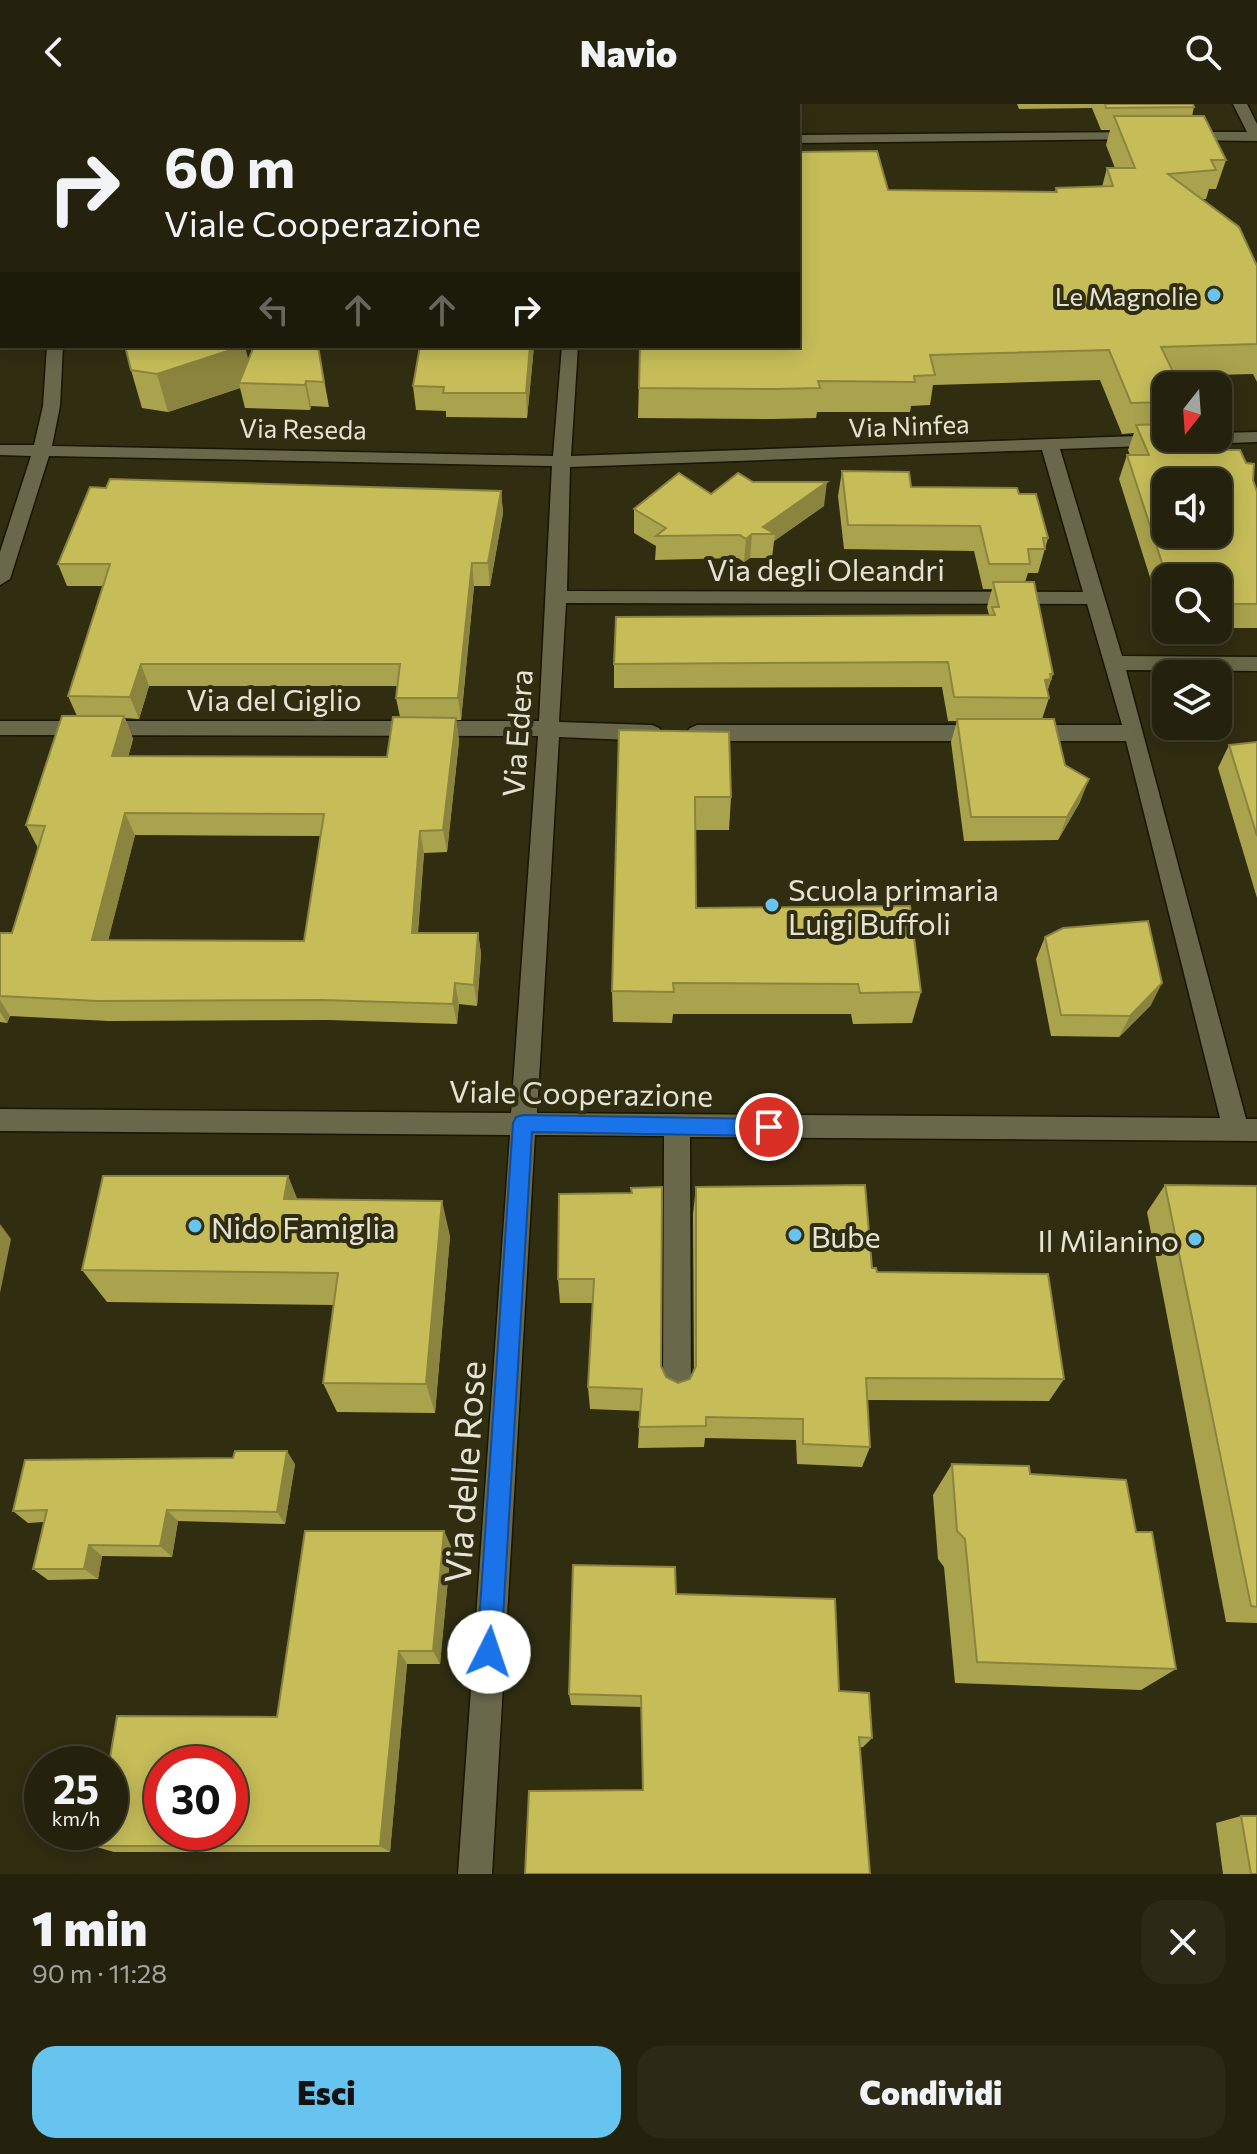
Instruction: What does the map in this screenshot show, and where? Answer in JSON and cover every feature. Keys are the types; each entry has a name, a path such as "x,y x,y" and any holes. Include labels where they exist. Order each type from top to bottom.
{"street":[{"path":"800,139 1257,136 1240,104"},
{"path":"0,579 43,449 55,348"},
{"name":"Via Edera","path":"523,1123 570,348"},
{"name":"Via Ninfea","path":"562,462 1257,437"},
{"path":"1050,446 1247,1130"},
{"name":"Via Reseda","path":"0,450 562,462"},
{"name":"Via degli Oleandri","path":"557,597 1094,598"},
{"path":"1114,663 1257,664"},
{"name":"Via del Giglio","path":"0,728 1135,733"},
{"name":"Viale Cooperazione","path":"0,1120 1247,1130"},
{"name":"Via delle Rose","path":"475,1874 523,1123"},
{"path":"677,1127 677,1388"}],"building":[{"path":"1105,104 1193,104 1194,107 1106,108"},
{"path":"1114,116 1204,116 1226,160 1211,160 1216,170 1168,174 1239,227 1257,266 1257,344 1161,347 1173,372 1152,372 1152,402 1131,403 1109,350 930,355 935,375 914,376 915,382 818,381 820,388 775,389 639,388 640,348 800,348 800,152 877,151 888,190 1057,192 1056,188 1113,186 1107,168 1135,168"},
{"path":"126,348 237,348 157,374 131,370"},
{"path":"253,348 318,348 324,382 306,381 305,385 239,383"},
{"path":"420,348 530,348 526,393 443,393 444,387 413,386"},
{"path":"1152,424 1152,452 1240,450 1246,463 1254,464 1257,604 1232,604 1232,564 1162,564 1157,548 1232,548 1232,468 1152,468 1152,532 1127,455 1149,455 1136,425"},
{"path":"842,471 909,472 911,487 1017,488 1019,494 1036,494 1048,538 1043,538 1045,549 1028,549 1030,564 989,564 980,526 848,525"},
{"path":"679,473 711,494 738,473 753,482 827,482 763,527 775,534 752,534 746,539 740,535 656,536 666,528 634,509"},
{"path":"110,479 501,491 488,563 472,563 458,698 396,698 400,664 141,664 130,697 68,696 110,564 58,564 90,487 106,488"},
{"path":"993,582 1034,582 1053,674 1050,674 1051,679 1045,680 1049,698 954,697 948,662 614,664 616,617 995,615 992,607 999,607"},
{"path":"62,716 124,716 112,756 387,757 393,717 456,718 443,830 420,831 412,933 478,933 474,985 455,983 453,1004 322,1000 98,1001 0,996 0,933 12,933 45,826 26,825","holes":["125,813 324,814 304,941 92,940"]},
{"path":"957,719 1054,719 1065,765 1089,779 1067,817 971,817"},
{"path":"619,730 729,732 731,797 695,797 696,908 910,906 921,992 860,993 858,984 673,983 674,992 612,991"},
{"path":"1257,742 1257,836 1229,745"},
{"path":"1148,921 1162,983 1130,1016 1061,1015 1045,937 1063,928"},
{"path":"103,1176 288,1176 284,1199 442,1201 426,1384 323,1383 338,1273 82,1270"},
{"path":"865,1185 872,1268 876,1268 877,1272 1048,1274 1064,1379 866,1378 870,1447 803,1444 803,1419 706,1417 706,1426 639,1427 642,1389 588,1387 594,1279 558,1279 559,1194 632,1193 631,1188 662,1187 661,1366 666,1377 678,1383 690,1379 696,1366 696,1187"},
{"path":"1165,1185 1257,1186 1257,1607 1251,1606"},
{"path":"235,1451 287,1451 277,1512 167,1510 160,1546 89,1545 84,1569 33,1569 47,1510 13,1511 25,1460 233,1458"},
{"path":"952,1464 1029,1466 1030,1474 1126,1480 1136,1532 1152,1532 1176,1669 977,1662 965,1539 957,1531"},
{"path":"305,1531 444,1531 433,1651 399,1651 380,1846 248,1846 248,1746 144,1746 144,1846 128,1846 128,1746 112,1746 117,1716 277,1717"},
{"path":"573,1565 675,1567 676,1594 835,1599 839,1691 869,1693 872,1738 859,1737 870,1874 525,1874 529,1791 643,1790 641,1696 569,1694"},
{"path":"1241,1816 1257,1816 1257,1874 1251,1874"}],"place":[{"name":"Le Magnolie","path":"1214,295"},
{"name":"Scuola primaria Luigi Buffoli","path":"772,905"},
{"name":"Nido Famiglia","path":"195,1226"},
{"name":"Bube","path":"795,1235"},
{"name":"Il Milanino","path":"1195,1239"}],"route":[{"path":"489,1652 523,1123 769,1127"}]}
